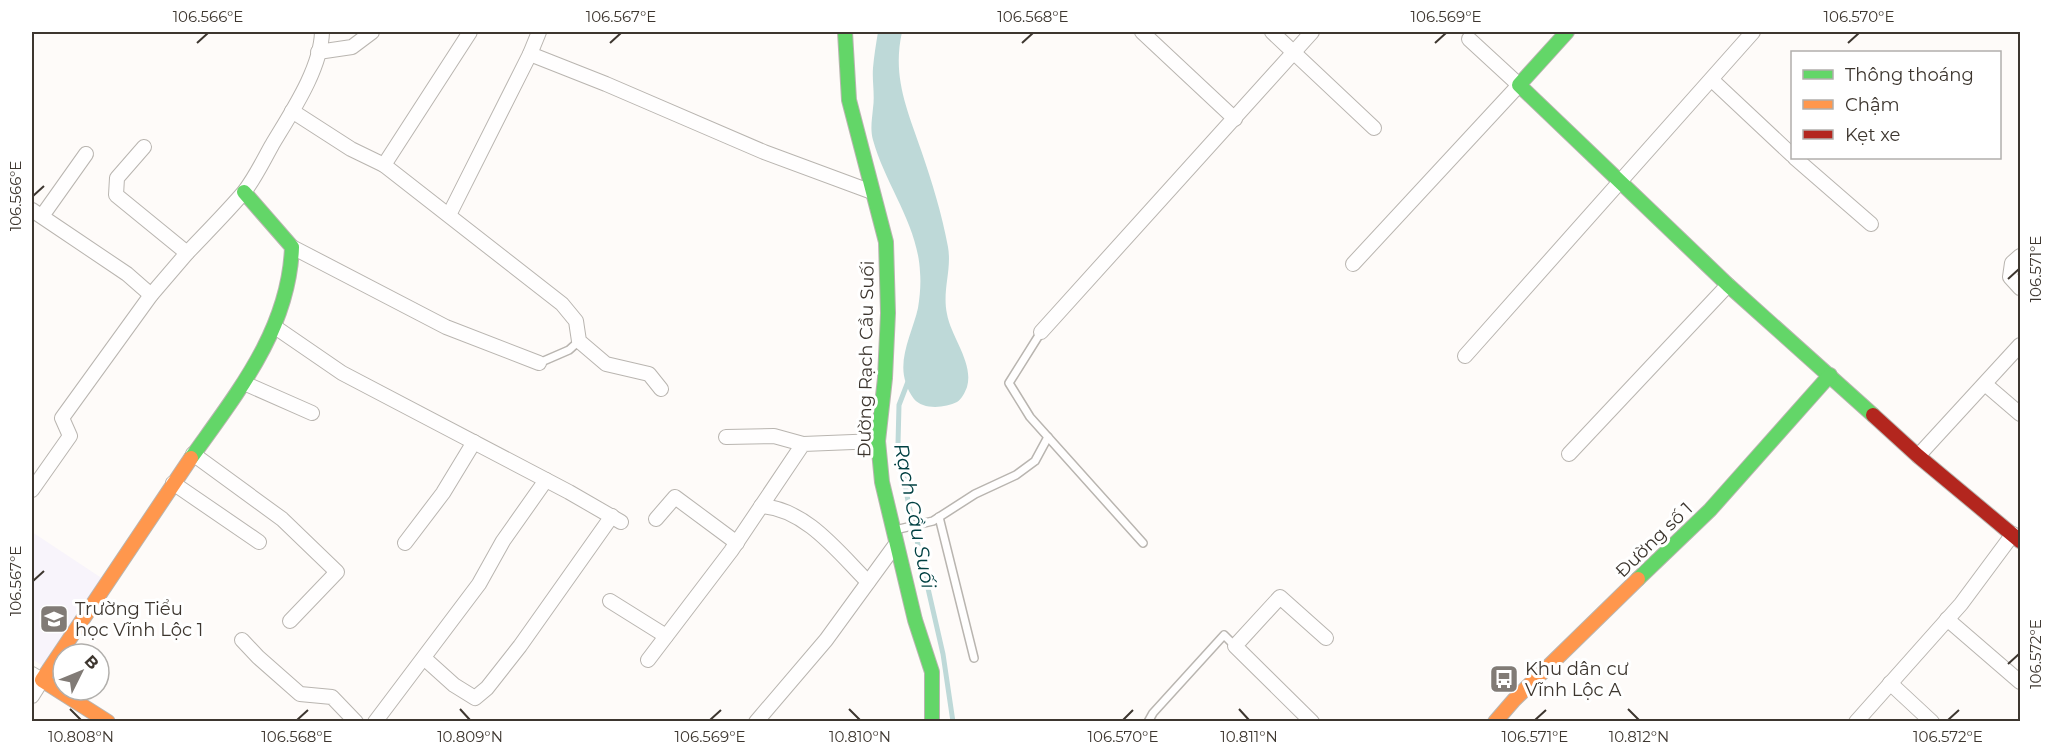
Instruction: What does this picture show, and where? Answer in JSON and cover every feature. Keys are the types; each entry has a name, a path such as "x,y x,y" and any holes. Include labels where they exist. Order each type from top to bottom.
{"street":[{"path":"32,490 70,436 62,418 151,295 244,192 292,111 315,64 322,32"},
{"path":"318,52 352,47 372,32"},
{"path":"384,165 470,32"},
{"path":"449,214 531,54 539,32"},
{"name":"Đường Rạch Cầu Suối","path":"845,32 849,100 886,242 888,313 886,367 878,441 882,482 898,534 915,620 932,672 932,722"},
{"path":"1142,32 1234,119"},
{"path":"1272,32 1374,128"},
{"path":"1041,332 1312,32"},
{"path":"1353,264 1567,32"},
{"path":"1465,356 1753,32"},
{"path":"1469,39 1728,285 1918,456 2017,538 1856,722"},
{"path":"531,54 764,152 872,192"},
{"path":"1712,80 1791,153"},
{"path":"292,111 351,149 384,165 562,304 576,321 579,340 606,364 649,374 661,389"},
{"path":"144,147 117,178 116,195 187,253"},
{"path":"86,154 37,213 127,274 151,295"},
{"path":"1797,159 1871,224"},
{"path":"244,192 292,247 446,327 539,363"},
{"path":"32,696 37,677 244,383 275,327 291,271 292,247"},
{"path":"2020,256 2012,263 2010,277 2020,288"},
{"path":"1569,454 1728,285"},
{"path":"275,327 342,373 616,519 520,646 487,688 475,699 454,686 424,658"},
{"path":"1918,456 2020,345"},
{"name":"Đường số 1","path":"1495,722 1514,700 1710,510 1830,375"},
{"path":"244,383 312,413"},
{"path":"1984,384 2020,414"},
{"path":"726,437 774,436 803,444 878,441"},
{"path":"405,543 443,493 474,442"},
{"path":"648,660 737,543 803,444"},
{"path":"193,454 282,519 337,572 290,621"},
{"path":"375,722 479,584 503,542 546,480"},
{"path":"173,483 259,542"},
{"path":"657,519 675,497 737,543"},
{"path":"761,506 788,511 801,519 826,540 868,582"},
{"path":"757,721 826,640 868,582 898,534"},
{"path":"1312,722 1235,646 1280,597 1326,638"},
{"path":"610,601 666,636"},
{"path":"1947,619 2020,682"},
{"path":"242,640 300,694 332,697 356,722"},
{"path":"37,677 108,722"},
{"path":"1890,682 1932,722"}],"lane":[{"path":"1041,332 1009,383 1030,417 1143,543"},
{"path":"539,363 569,350 579,340"},
{"path":"898,534 936,519 975,494 1016,476 1035,461 1048,437"},
{"path":"936,519 974,658"},
{"path":"1148,722 1224,635 1235,646"}],"shaded area":[{"name":"Trường Tiểu học Vĩnh Lộc 1","path":"32,532 103,579 63,642 51,642 51,660 46,668 32,659"}],"water":[{"path":"878,32 902,32 899,64 906,107 936,198 948,247 947,314 965,359 968,378 967,387 960,399 946,406 934,407 918,403 909,391 904,374 903,364 907,345 918,308 920,272 914,238 878,156 872,136 873,68"}],"waterway":[{"name":"Rạch Cầu Suối","path":"909,379 899,405 898,444 908,501 943,654 953,722"}],"traffic: fast":[{"path":"845,32 849,100 886,242 888,313 885,378 878,441 882,482 915,620 932,672 932,722"},
{"path":"1567,32 1519,85 1728,285 1873,415"},
{"path":"191,458 258,359 271,333 289,277 292,247 244,192"},
{"path":"1638,579 1710,510 1830,375"}],"traffic: slow":[{"path":"108,722 42,680 191,458"},
{"path":"1495,722 1514,700 1638,579"}],"traffic: jam":[{"path":"1873,415 1918,456 2020,541"}],"place":[{"name":"Trường Tiểu học Vĩnh Lộc 1","path":"54,619"},
{"name":"Khu dân cư Vĩnh Lộc A","path":"1504,679"}]}
